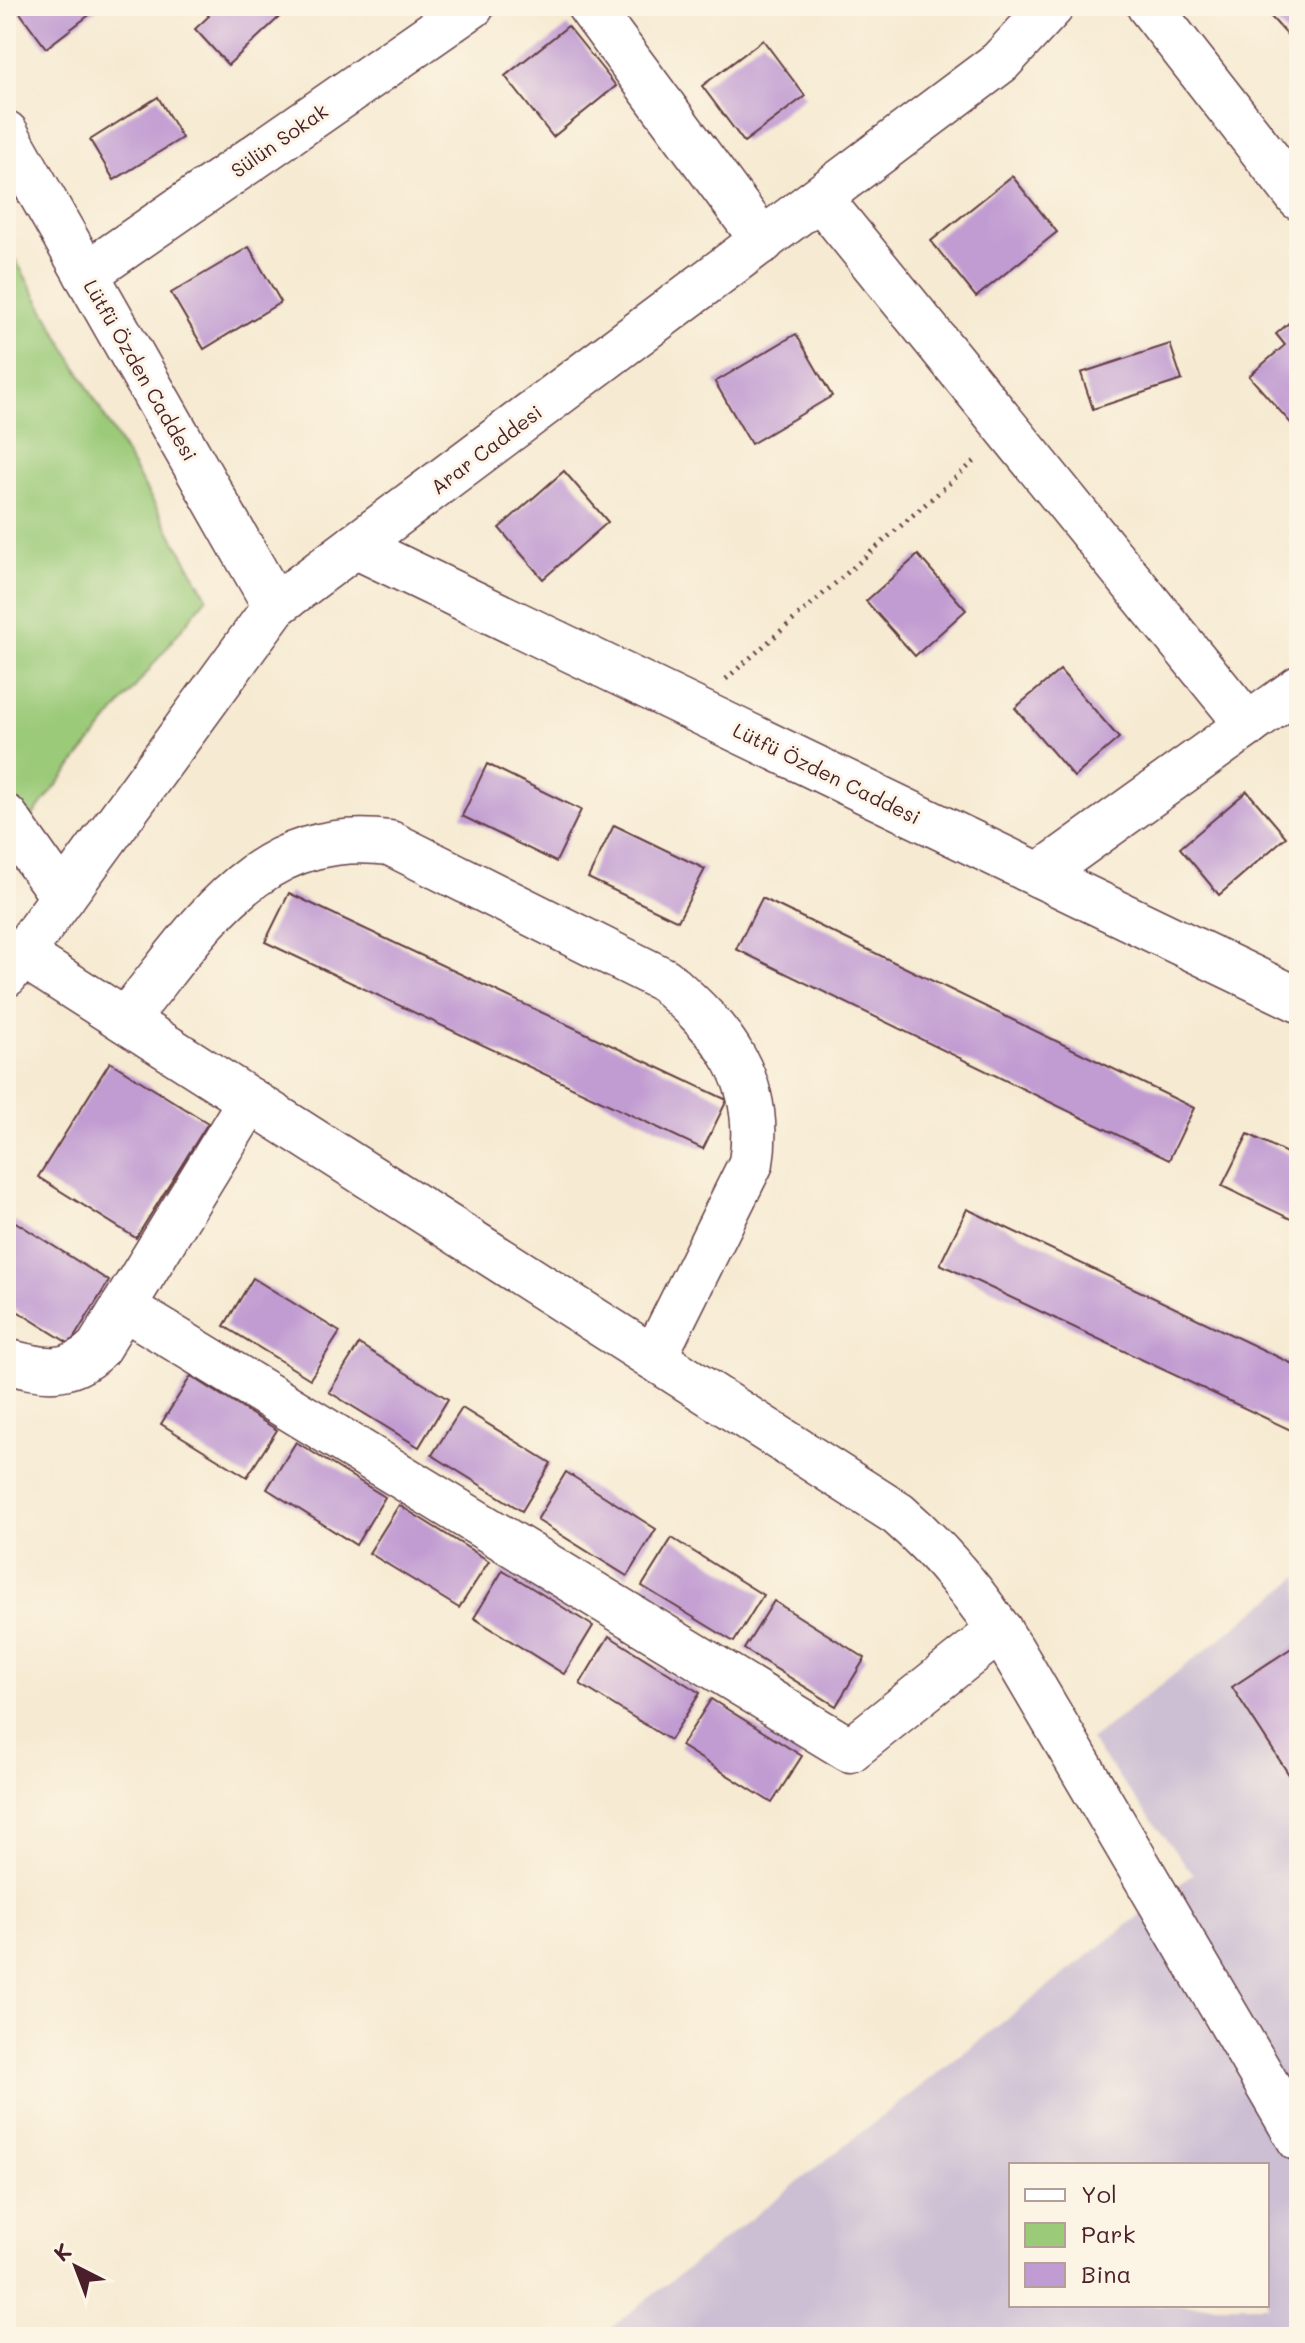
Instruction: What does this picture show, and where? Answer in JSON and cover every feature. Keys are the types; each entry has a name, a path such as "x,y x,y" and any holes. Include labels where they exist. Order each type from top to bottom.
{"street":[{"name":"Sülün Sokak","path":"86,274 472,6"},
{"path":"589,6 763,241"},
{"name":"Arar Caddesi","path":"14,965 275,606 1000,62 1052,6"},
{"path":"1149,6 1299,198"},
{"name":"Lütfü Özden Caddesi","path":"6,133 275,606"},
{"path":"820,198 1248,725"},
{"name":"Lütfü Özden Caddesi","path":"355,546 1299,1000"},
{"path":"1039,875 1299,688"},
{"path":"6,817 63,897"},
{"path":"125,1020 234,889 287,854 341,841 390,843 664,980 692,1004 732,1051 751,1099 755,1142 751,1163 654,1358"},
{"path":"14,965 125,1020 898,1514 956,1569 1000,1630 1299,2139"},
{"path":"6,1361 52,1372 78,1365 98,1348 250,1100"},
{"path":"123,1307 850,1750 1000,1630"}],"path":[{"path":"692,708 1010,431"}],"shaded area":[{"path":"1299,1577 1299,2337 599,2337 1193,1874 1090,1740"}],"green space":[{"path":"6,243 207,597 6,849"}],"building":[{"path":"15,6 101,6 46,48"},
{"path":"200,6 289,8 228,65 195,29 209,16"},
{"path":"1261,6 1299,6 1299,33 1292,40"},
{"path":"568,26 616,86 553,137 505,76"},
{"path":"763,40 805,96 744,142 702,86"},
{"path":"158,97 182,138 114,180 90,140"},
{"path":"1012,176 1057,232 976,297 931,241"},
{"path":"249,247 281,302 204,349 171,293"},
{"path":"1299,314 1299,425 1295,428 1249,376 1285,345 1276,334"},
{"path":"796,334 832,396 751,444 715,382"},
{"path":"1170,344 1182,380 1093,409 1081,373"},
{"path":"564,471 608,522 543,579 499,528"},
{"path":"918,555 966,610 915,656 866,601"},
{"path":"1060,670 1119,738 1074,777 1015,708"},
{"path":"487,764 581,810 556,862 462,816"},
{"path":"1247,791 1286,837 1219,895 1180,848"},
{"path":"614,825 705,869 678,921 588,878"},
{"path":"289,893 727,1100 703,1149 265,942"},
{"path":"762,898 1194,1108 1169,1160 736,949"},
{"path":"110,1062 208,1123 136,1238 38,1177"},
{"path":"1248,1134 1299,1159 1299,1223 1222,1186"},
{"path":"967,1209 1299,1367 1299,1434 940,1264"},
{"path":"6,1216 109,1281 70,1344 6,1304"},
{"path":"253,1278 340,1332 310,1379 224,1326"},
{"path":"359,1344 448,1399 419,1447 329,1392"},
{"path":"191,1376 277,1430 247,1477 161,1424"},
{"path":"462,1408 551,1463 522,1511 432,1455"},
{"path":"296,1442 385,1497 356,1545 267,1489"},
{"path":"566,1472 656,1529 627,1576 537,1520"},
{"path":"399,1505 489,1561 459,1608 369,1553"},
{"path":"672,1538 763,1595 734,1642 642,1586"},
{"path":"503,1570 593,1626 564,1674 474,1618"},
{"path":"774,1601 865,1658 836,1706 744,1649"},
{"path":"609,1636 700,1693 670,1740 580,1684"},
{"path":"1299,1643 1299,1790 1232,1687"},
{"path":"711,1699 802,1756 772,1803 681,1746"}]}
